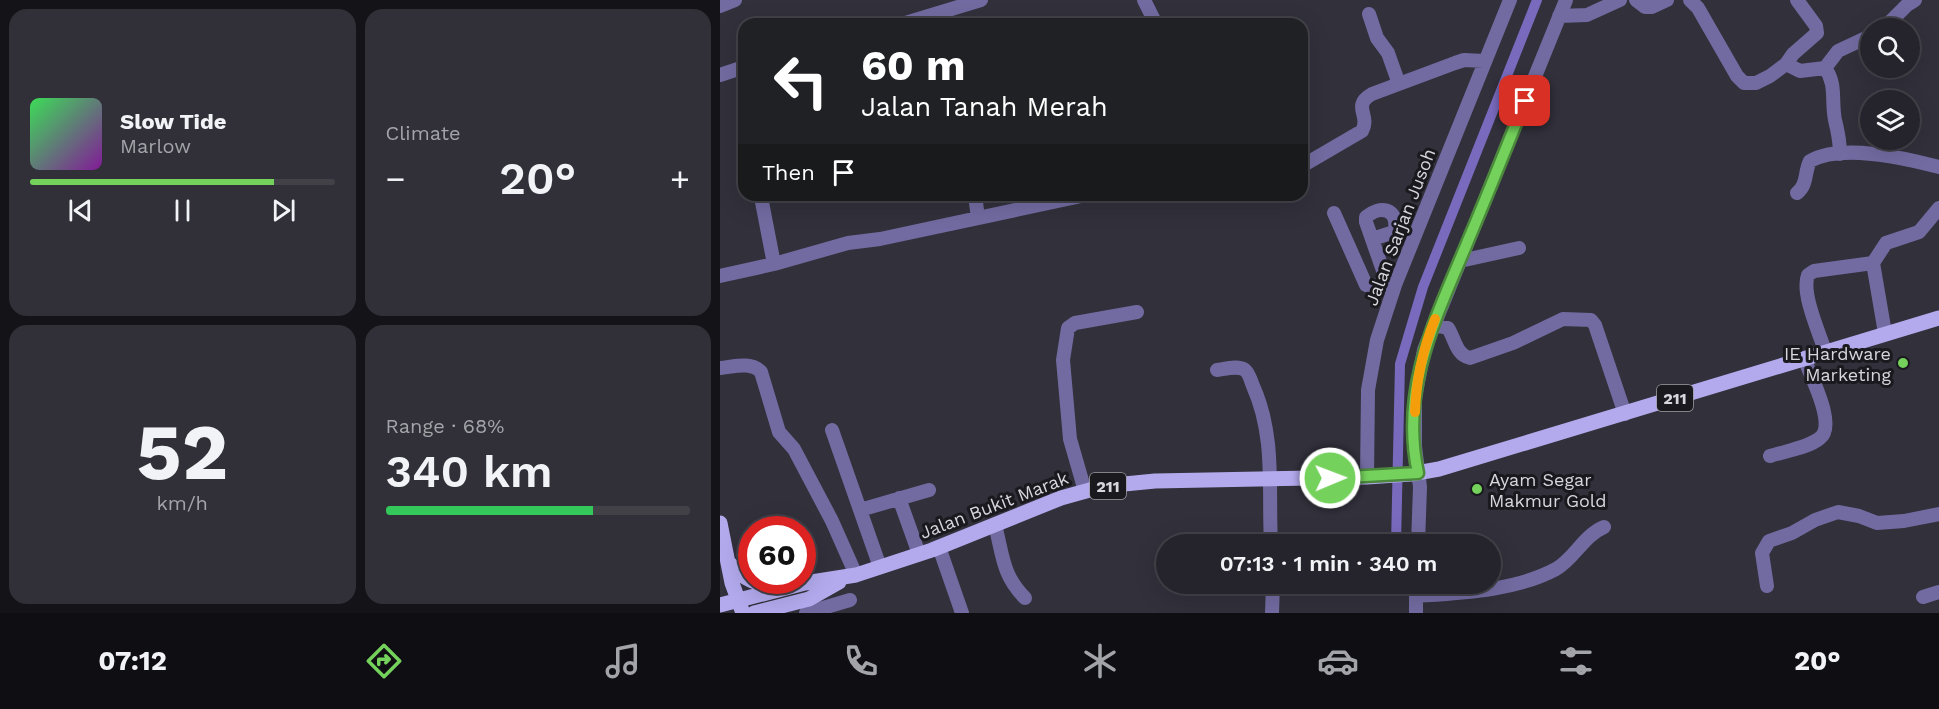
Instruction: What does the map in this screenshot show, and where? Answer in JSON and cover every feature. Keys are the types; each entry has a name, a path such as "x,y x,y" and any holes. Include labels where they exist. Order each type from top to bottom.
{"main road":[{"name":"211","path":"1415,474 1464,463 1939,318"},
{"name":"Jalan Bukit Marak","path":"816,581 851,576 920,554 1034,508 1085,491 1130,483 1415,474"},
{"path":"720,523 727,560 729,605"},
{"path":"727,560 738,573"},
{"name":"Jalan Bukit Marak","path":"754,613 775,610 808,599 851,576"},
{"name":"Jalan Bukit Marak","path":"729,605 767,594"}],"street":[{"path":"720,6 735,0"},
{"path":"922,18 981,0"},
{"path":"1144,0 1153,18"},
{"name":"Jalan Sarjan Jusoh","path":"1371,476 1367,412 1370,367 1391,283 1510,0"},
{"path":"1419,534 1420,506 1414,446 1415,398 1421,360 1433,325 1566,0"},
{"path":"1559,16 1587,15 1620,0"},
{"path":"1636,0 1645,7 1667,0"},
{"path":"1690,0 1698,8 1737,76 1744,83 1756,83 1770,76 1815,36 1818,29 1797,0"},
{"path":"1894,18 1915,0"},
{"path":"1369,14 1377,38 1388,53 1399,84"},
{"path":"1786,64 1800,71 1825,68 1838,51 1860,41"},
{"path":"1308,162 1362,131 1365,125 1361,104 1364,99 1464,60 1484,61"},
{"path":"1825,68 1833,83 1834,113 1840,136 1840,154"},
{"path":"720,75 738,69"},
{"path":"1797,193 1805,184 1810,161 1827,155 1888,155 1939,167"},
{"path":"762,201 774,264"},
{"path":"976,201 978,218"},
{"path":"720,276 774,264 848,243 880,239 1058,201"},
{"path":"1885,333 1873,262 1886,243 1919,232 1939,208"},
{"path":"1334,213 1366,285 1391,283 1372,239"},
{"path":"1460,261 1519,248"},
{"path":"1825,351 1810,303 1806,283 1808,275 1814,271 1873,262"},
{"path":"1085,491 1070,439 1063,360 1067,331 1075,323 1137,312"},
{"path":"1433,325 1448,328 1462,354 1470,358 1513,343 1563,319 1591,320 1595,325 1625,414"},
{"path":"1770,456 1818,440 1826,431 1826,420 1804,358"},
{"path":"720,368 749,366 761,372 779,432 794,449 832,521 851,576"},
{"path":"1217,369 1244,370 1262,405 1269,444 1271,534"},
{"path":"832,430 880,567"},
{"path":"860,510 929,489"},
{"path":"899,498 920,554"},
{"path":"1767,586 1762,553 1769,541 1792,533 1815,520 1838,512 1859,516 1877,523 1939,514"},
{"path":"995,525 1007,575 1025,598"},
{"path":"1501,585 1533,578 1556,569 1567,561 1594,531 1604,527"},
{"path":"939,547 962,613"},
{"path":"1923,597 1939,592"},
{"path":"1272,613 1273,594"},
{"path":"1416,594 1416,613"},
{"path":"806,613 850,600"}],"waterway":[{"path":"1396,534 1400,364 1423,287 1537,0"}],"slow traffic":[{"path":"1415,412 1419,371 1435,319"}],"place":[{"name":"IE Hardware Marketing","path":"1903,363"},
{"name":"Ayam Segar Makmur Gold","path":"1477,489"}],"route":[{"path":"1330,478 1418,473 1414,446 1415,398 1424,350 1525,101"}]}
